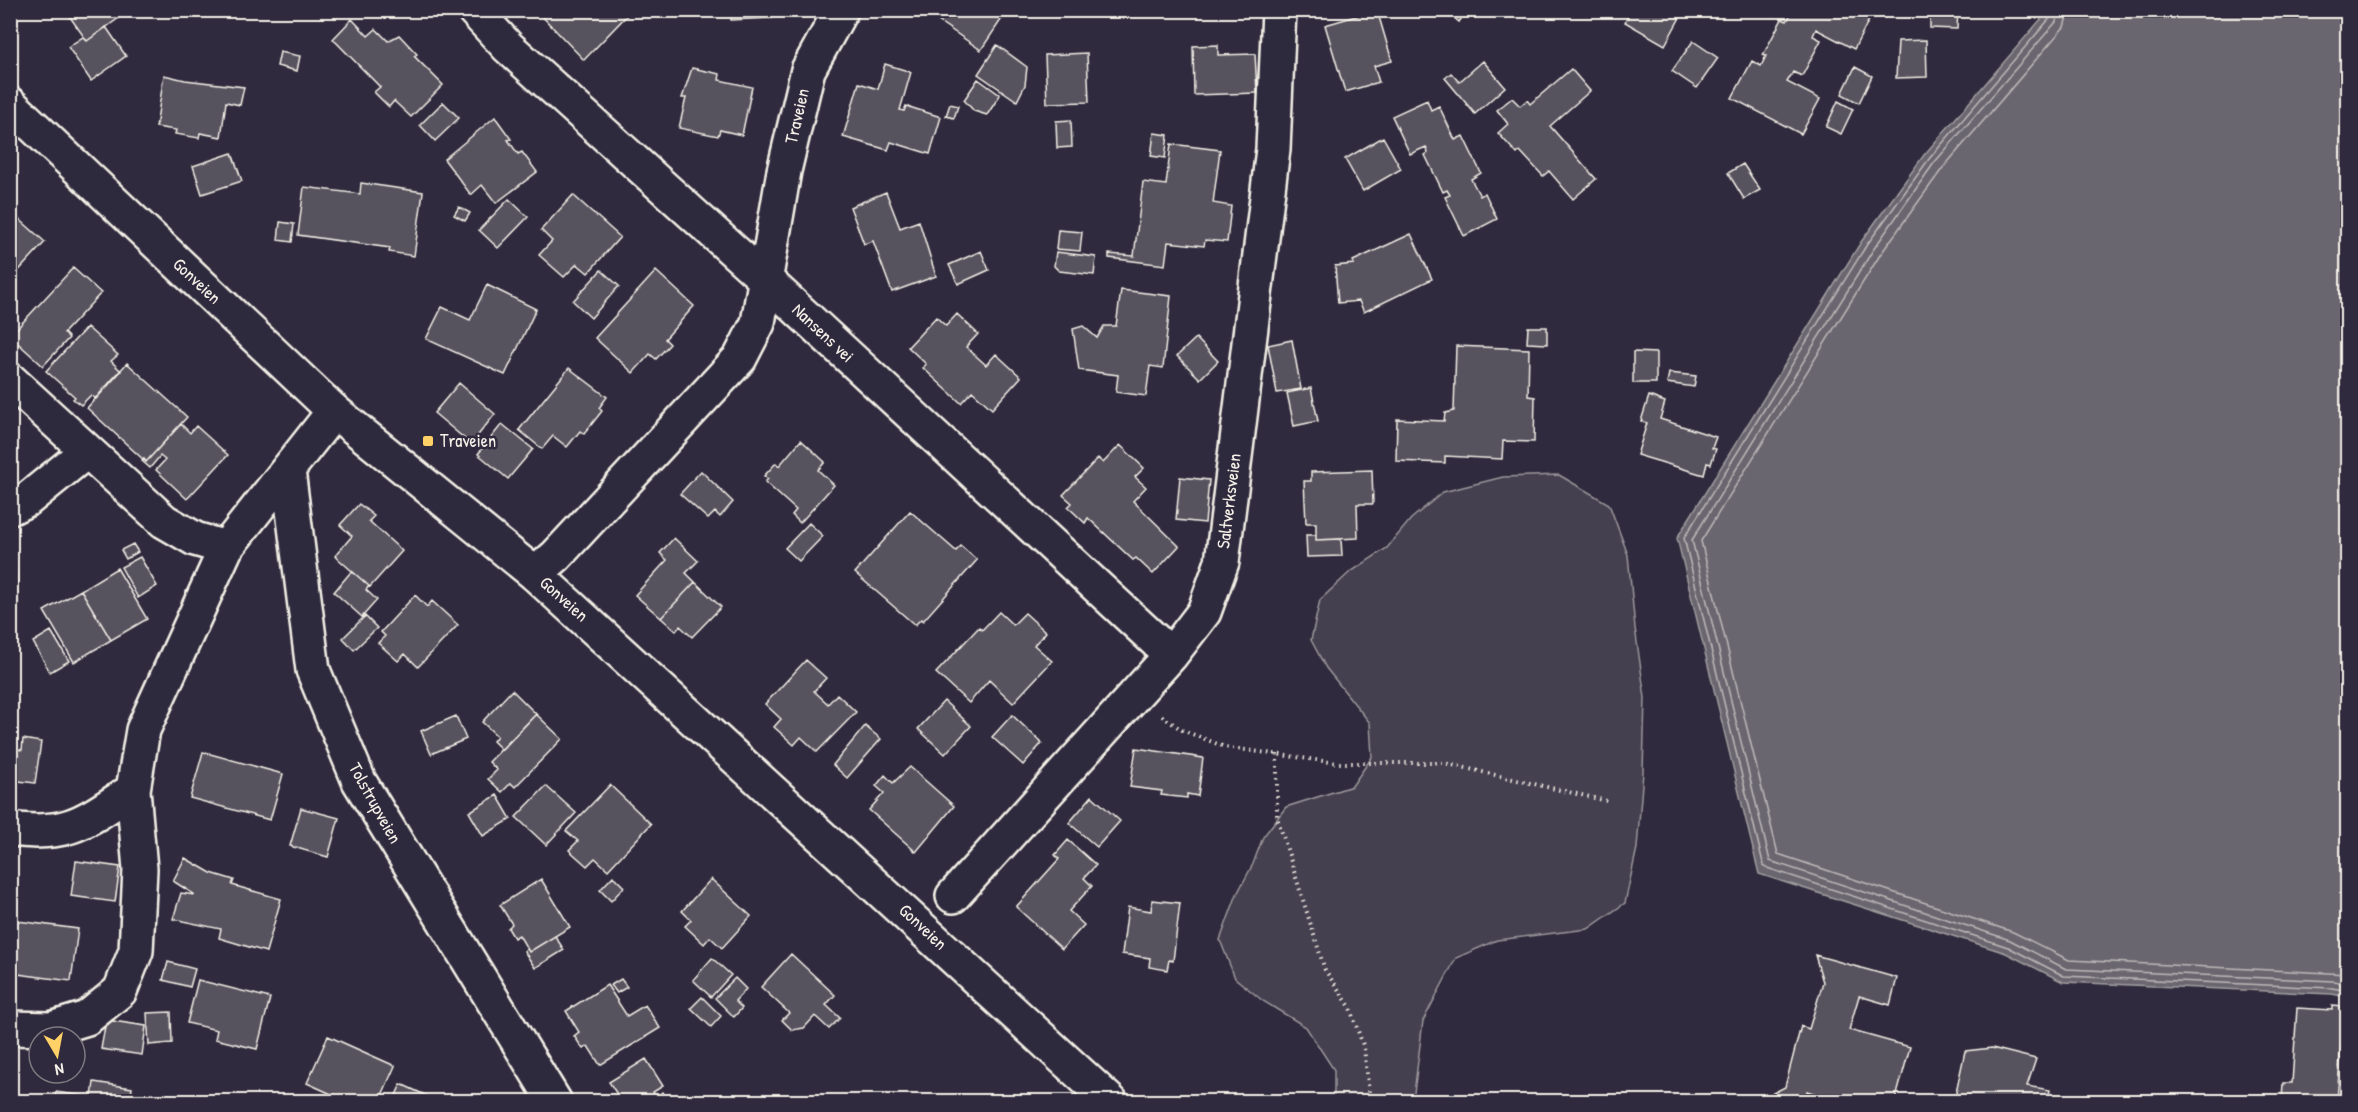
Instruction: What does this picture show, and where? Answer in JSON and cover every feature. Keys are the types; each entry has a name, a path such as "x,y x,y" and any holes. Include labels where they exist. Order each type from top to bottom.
{"street":[{"name":"Nansens vei","path":"474,10 508,47 766,280 1171,655"},
{"name":"Traveien","path":"535,574 564,547 740,358 758,323 784,171 808,70 841,10"},
{"name":"Saltverksveien","path":"953,896 1171,655 1204,612 1222,562 1273,149 1279,10"},
{"name":"Gonveien","path":"10,104 334,411 535,574 1111,1101"},
{"path":"10,380 164,521 195,539 226,548"},
{"path":"10,1028 51,1029 87,1018 120,991 136,951 140,869 133,790 143,730 226,548 334,411"},
{"path":"10,508 28,499 87,450"},
{"name":"Tolstrupveien","path":"288,470 313,670 359,781 555,1101"},
{"path":"10,829 57,831 81,823 133,790"}],"path":[{"path":"1134,696 1182,730 1224,747 1337,763 1444,763 1607,801"},
{"path":"1277,754 1277,817 1325,970 1348,1005 1364,1048 1370,1101"}],"shaded area":[{"path":"1559,475 1609,504 1628,555 1645,698 1643,772 1637,848 1625,903 1588,929 1497,940 1456,958 1423,1021 1413,1101 1334,1101 1334,1070 1306,1027 1263,1001 1235,978 1220,940 1237,894 1253,864 1263,837 1286,807 1352,786 1372,757 1370,723 1326,668 1311,640 1320,600 1349,573 1387,548 1411,519 1443,492 1503,477"}],"water":[{"path":"2048,11 2347,11 2347,997 2332,994 2063,982 2006,953 1759,874 1677,538 1861,242 1924,155"}],"building":[{"path":"65,10 130,10 87,41"},
{"path":"536,10 629,10 630,12 584,60"},
{"path":"731,10 773,10 773,18 731,20"},
{"path":"922,10 1000,10 1005,14 981,50"},
{"path":"1377,10 1392,61 1374,66 1379,82 1345,92 1325,25"},
{"path":"1446,10 1467,10 1459,22"},
{"path":"1631,10 1684,10 1665,45 1625,22"},
{"path":"1793,10 1873,12 1854,49 1816,29 1813,36 1821,40 1802,76 1793,72 1787,82 1820,99 1801,134 1732,98 1752,61 1761,66 1766,56 1763,55 1782,19 1787,21"},
{"path":"1930,10 1958,10 1957,29 1930,28"},
{"path":"352,19 368,36 376,29 388,41 399,35 417,54 414,56 443,85 411,117 394,101 389,107 374,92 380,87 333,39"},
{"path":"106,27 126,56 91,81 68,47 83,37 87,41"},
{"path":"1926,40 1927,77 1896,78 1898,41"},
{"path":"1693,41 1718,58 1697,88 1672,71"},
{"path":"997,45 1027,67 1025,85 1017,101 978,74"},
{"path":"1218,45 1218,55 1255,54 1257,93 1194,95 1193,46"},
{"path":"280,52 300,56 297,71 277,66"},
{"path":"1087,53 1089,102 1047,103 1045,55"},
{"path":"1483,61 1505,87 1475,114 1445,78 1451,73 1459,82"},
{"path":"885,64 911,72 900,110 904,111 906,106 941,117 930,154 891,142 888,150 843,137 859,83 878,89"},
{"path":"1855,67 1872,76 1859,103 1842,94"},
{"path":"692,68 720,74 719,80 752,87 742,135 720,130 718,136 679,128 686,98 682,98"},
{"path":"1571,69 1590,91 1550,126 1596,179 1573,199 1549,171 1543,176 1520,151 1517,154 1498,133 1508,124 1497,110 1512,98 1520,106 1527,100 1530,104"},
{"path":"164,75 185,80 244,87 240,105 226,102 221,137 200,133 199,138 175,134 176,130 156,127"},
{"path":"978,79 1000,95 987,115 974,111 964,100"},
{"path":"1427,100 1431,110 1439,106 1455,140 1463,136 1481,173 1471,179 1480,196 1485,193 1497,219 1464,236 1445,197 1450,195 1447,190 1443,192 1425,155 1428,153 1426,147 1410,154 1392,116"},
{"path":"1838,101 1853,109 1841,134 1826,127"},
{"path":"443,102 459,118 435,141 420,125"},
{"path":"950,104 958,106 954,118 946,116"},
{"path":"495,117 511,139 508,140 518,154 522,152 537,172 496,203 482,185 471,195 444,159"},
{"path":"1071,120 1072,147 1057,148 1056,121"},
{"path":"1154,133 1168,135 1165,158 1151,156"},
{"path":"1383,137 1401,169 1363,191 1345,159"},
{"path":"1171,144 1220,150 1213,203 1231,206 1227,242 1205,240 1204,246 1168,242 1165,265 1109,258 1109,254 1134,256 1143,182 1166,185"},
{"path":"232,153 242,181 202,194 193,166"},
{"path":"1743,164 1760,190 1744,199 1728,173"},
{"path":"361,183 423,192 414,256 389,252 390,248 298,235 304,187 360,194"},
{"path":"886,192 900,228 919,221 936,276 892,292 873,241 864,244 850,207"},
{"path":"573,195 620,237 588,273 577,264 564,277 539,255 552,241 541,230"},
{"path":"509,199 528,217 498,248 479,230"},
{"path":"459,207 470,213 465,221 454,215"},
{"path":"17,217 45,242 10,280 10,225"},
{"path":"280,222 294,224 292,242 278,240"},
{"path":"1058,230 1082,232 1080,251 1056,249"},
{"path":"1411,234 1432,279 1364,312 1359,301 1338,303 1335,266 1354,264 1353,261"},
{"path":"981,251 989,270 958,284 949,265"},
{"path":"1056,252 1096,257 1094,275 1059,271 1054,266"},
{"path":"73,268 101,293 64,333 69,338 43,366 10,336"},
{"path":"601,270 619,286 591,318 573,301"},
{"path":"656,271 694,306 665,339 670,344 656,359 650,354 633,373 595,338"},
{"path":"487,285 536,309 505,375 426,339 442,307 470,320"},
{"path":"1121,290 1171,296 1163,368 1150,366 1146,396 1116,392 1118,375 1079,370 1073,329 1083,326 1097,338 1104,326 1116,326"},
{"path":"957,314 978,334 966,347 986,365 996,354 1021,377 992,409 972,391 961,403 923,368 926,364 908,347 936,317 946,326"},
{"path":"87,327 118,355 111,361 121,371 96,399 91,395 81,405 46,371"},
{"path":"1528,327 1547,327 1547,344 1527,343"},
{"path":"1196,338 1218,361 1200,379 1177,356"},
{"path":"1292,340 1301,389 1277,393 1268,345"},
{"path":"1456,346 1529,349 1528,396 1535,397 1534,442 1503,441 1502,459 1445,456 1445,463 1396,461 1397,419 1444,421 1445,413 1454,411"},
{"path":"1633,352 1656,353 1656,383 1633,383"},
{"path":"127,363 187,417 146,462 87,408"},
{"path":"569,368 607,397 599,408 602,411 584,434 580,431 567,447 553,436 542,449 519,430"},
{"path":"1669,373 1696,376 1694,387 1667,383"},
{"path":"459,383 495,414 471,444 434,413"},
{"path":"1311,388 1318,421 1294,426 1287,393"},
{"path":"1649,396 1665,402 1660,419 1716,437 1712,448 1716,449 1711,464 1707,463 1704,475 1637,455 1647,423 1641,421"},
{"path":"181,424 190,433 196,426 228,455 187,499 156,470 165,460 160,456 150,468 142,461 144,459 146,462"},
{"path":"502,424 533,449 508,479 478,454"},
{"path":"801,440 825,462 818,470 834,485 800,523 792,515 796,510 765,482 768,479 764,476 776,463 779,466"},
{"path":"1120,445 1144,468 1135,477 1146,487 1133,501 1179,546 1153,574 1136,558 1133,560 1088,518 1085,523 1068,507 1072,503 1063,495 1098,458 1103,463"},
{"path":"1372,470 1373,504 1357,504 1358,538 1316,540 1316,523 1306,523 1304,481 1311,481 1311,472"},
{"path":"701,471 733,502 720,517 715,512 708,519 680,494"},
{"path":"1180,477 1209,480 1205,523 1176,520"},
{"path":"359,504 374,516 369,521 402,551 370,587 335,556 352,536 340,525"},
{"path":"910,511 956,551 961,546 977,560 923,621 921,619 915,625 855,573"},
{"path":"809,523 823,536 799,561 785,548"},
{"path":"1306,535 1316,535 1316,540 1341,539 1342,556 1307,557"},
{"path":"674,538 698,561 686,573 695,582 661,618 635,595 667,560 660,553"},
{"path":"133,544 138,552 126,559 121,550"},
{"path":"140,557 157,586 138,598 121,567"},
{"path":"10,561 16,561 18,607 10,607"},
{"path":"117,568 147,619 111,640 81,590"},
{"path":"350,573 354,573 369,586 366,590 377,600 362,617 334,592"},
{"path":"695,582 721,607 692,637 680,626 676,631 661,618"},
{"path":"81,590 111,640 74,662 44,611"},
{"path":"415,595 427,607 432,601 458,625 418,667 405,654 398,661 378,643 385,636 381,632"},
{"path":"999,612 1013,625 1025,613 1046,632 1034,645 1052,661 1013,703 989,680 969,703 936,673 979,627 982,630"},
{"path":"365,616 377,628 354,650 343,638"},
{"path":"51,631 69,661 50,672 33,642"},
{"path":"806,660 826,678 814,691 828,704 837,694 856,712 817,752 801,737 794,745 774,727 781,719 765,704"},
{"path":"512,690 536,714 502,750 493,741 497,736 482,722"},
{"path":"944,701 971,726 945,754 918,729"},
{"path":"536,714 562,739 515,787 511,783 502,792 488,779 497,770 489,762"},
{"path":"1012,715 1042,743 1023,765 992,737"},
{"path":"456,716 466,739 431,754 421,731"},
{"path":"865,726 881,739 847,778 833,765"},
{"path":"23,739 41,742 35,783 10,780 10,748 22,750"},
{"path":"1136,748 1203,758 1198,796 1187,794 1187,798 1161,795 1162,791 1130,787"},
{"path":"203,752 283,774 270,820 190,798"},
{"path":"910,767 954,806 916,852 869,810 884,793 876,786 885,775 893,783"},
{"path":"610,785 651,824 608,870 595,858 587,866 569,850 578,841 566,831"},
{"path":"546,786 576,813 546,845 516,817"},
{"path":"497,795 511,819 483,836 469,812"},
{"path":"1092,796 1120,821 1097,847 1069,823"},
{"path":"301,808 339,818 328,857 290,846"},
{"path":"1068,840 1096,865 1084,878 1092,886 1069,911 1084,925 1062,949 1016,907 1059,859 1055,855"},
{"path":"185,858 211,873 234,880 232,885 281,899 266,952 219,938 221,929 173,919 181,893 195,895 173,881"},
{"path":"76,861 120,867 115,902 71,896"},
{"path":"613,876 624,887 611,901 600,890"},
{"path":"541,879 570,927 529,952 519,935 514,938 508,928 512,924 500,905"},
{"path":"711,879 751,916 722,948 710,937 704,944 685,926 691,920 682,911"},
{"path":"1152,900 1180,903 1173,961 1169,960 1167,970 1149,967 1150,958 1122,954 1128,907 1151,911"},
{"path":"10,920 78,929 71,981 10,973"},
{"path":"555,936 564,950 535,968 524,951 527,948 529,952"},
{"path":"791,954 835,995 826,1005 840,1018 829,1029 815,1016 804,1028 792,1030 782,1020 789,1013 761,987"},
{"path":"1815,955 1897,978 1890,1005 1859,996 1849,1030 1910,1047 1895,1102 1842,1102 1807,1091 1807,1102 1769,1102 1771,1094 1785,1087 1801,1026 1809,1029 1823,982"},
{"path":"712,958 731,975 711,997 693,980"},
{"path":"168,962 195,969 190,987 163,980"},
{"path":"735,978 746,989 735,1001 742,1008 734,1017 715,998"},
{"path":"621,979 627,987 617,993 611,985"},
{"path":"198,980 270,998 257,1049 215,1039 217,1030 187,1023"},
{"path":"607,985 627,1016 645,1005 660,1028 600,1065 588,1046 583,1049 574,1036 579,1032 566,1011"},
{"path":"702,997 721,1016 711,1027 691,1008"},
{"path":"2332,1006 2344,1007 2342,1026 2348,1024 2348,1044 2341,1043 2337,1102 2282,1101 2283,1083 2292,1083 2297,1008 2332,1010"},
{"path":"171,1012 172,1043 149,1045 147,1013"},
{"path":"106,1020 146,1026 142,1055 101,1049"},
{"path":"328,1036 395,1066 379,1102 349,1102 307,1083"},
{"path":"1992,1048 2036,1059 2027,1086 2050,1090 2048,1098 2062,1102 1954,1102 1965,1051"},
{"path":"646,1059 663,1086 653,1092 656,1097 649,1102 622,1102 609,1082"},
{"path":"94,1082 132,1088 130,1102 54,1102 56,1092 92,1097"},
{"path":"401,1084 438,1101 393,1102"},
{"path":"662,1092 673,1102 653,1102"}],"place":[{"name":"Traveien","path":"428,441"}]}
